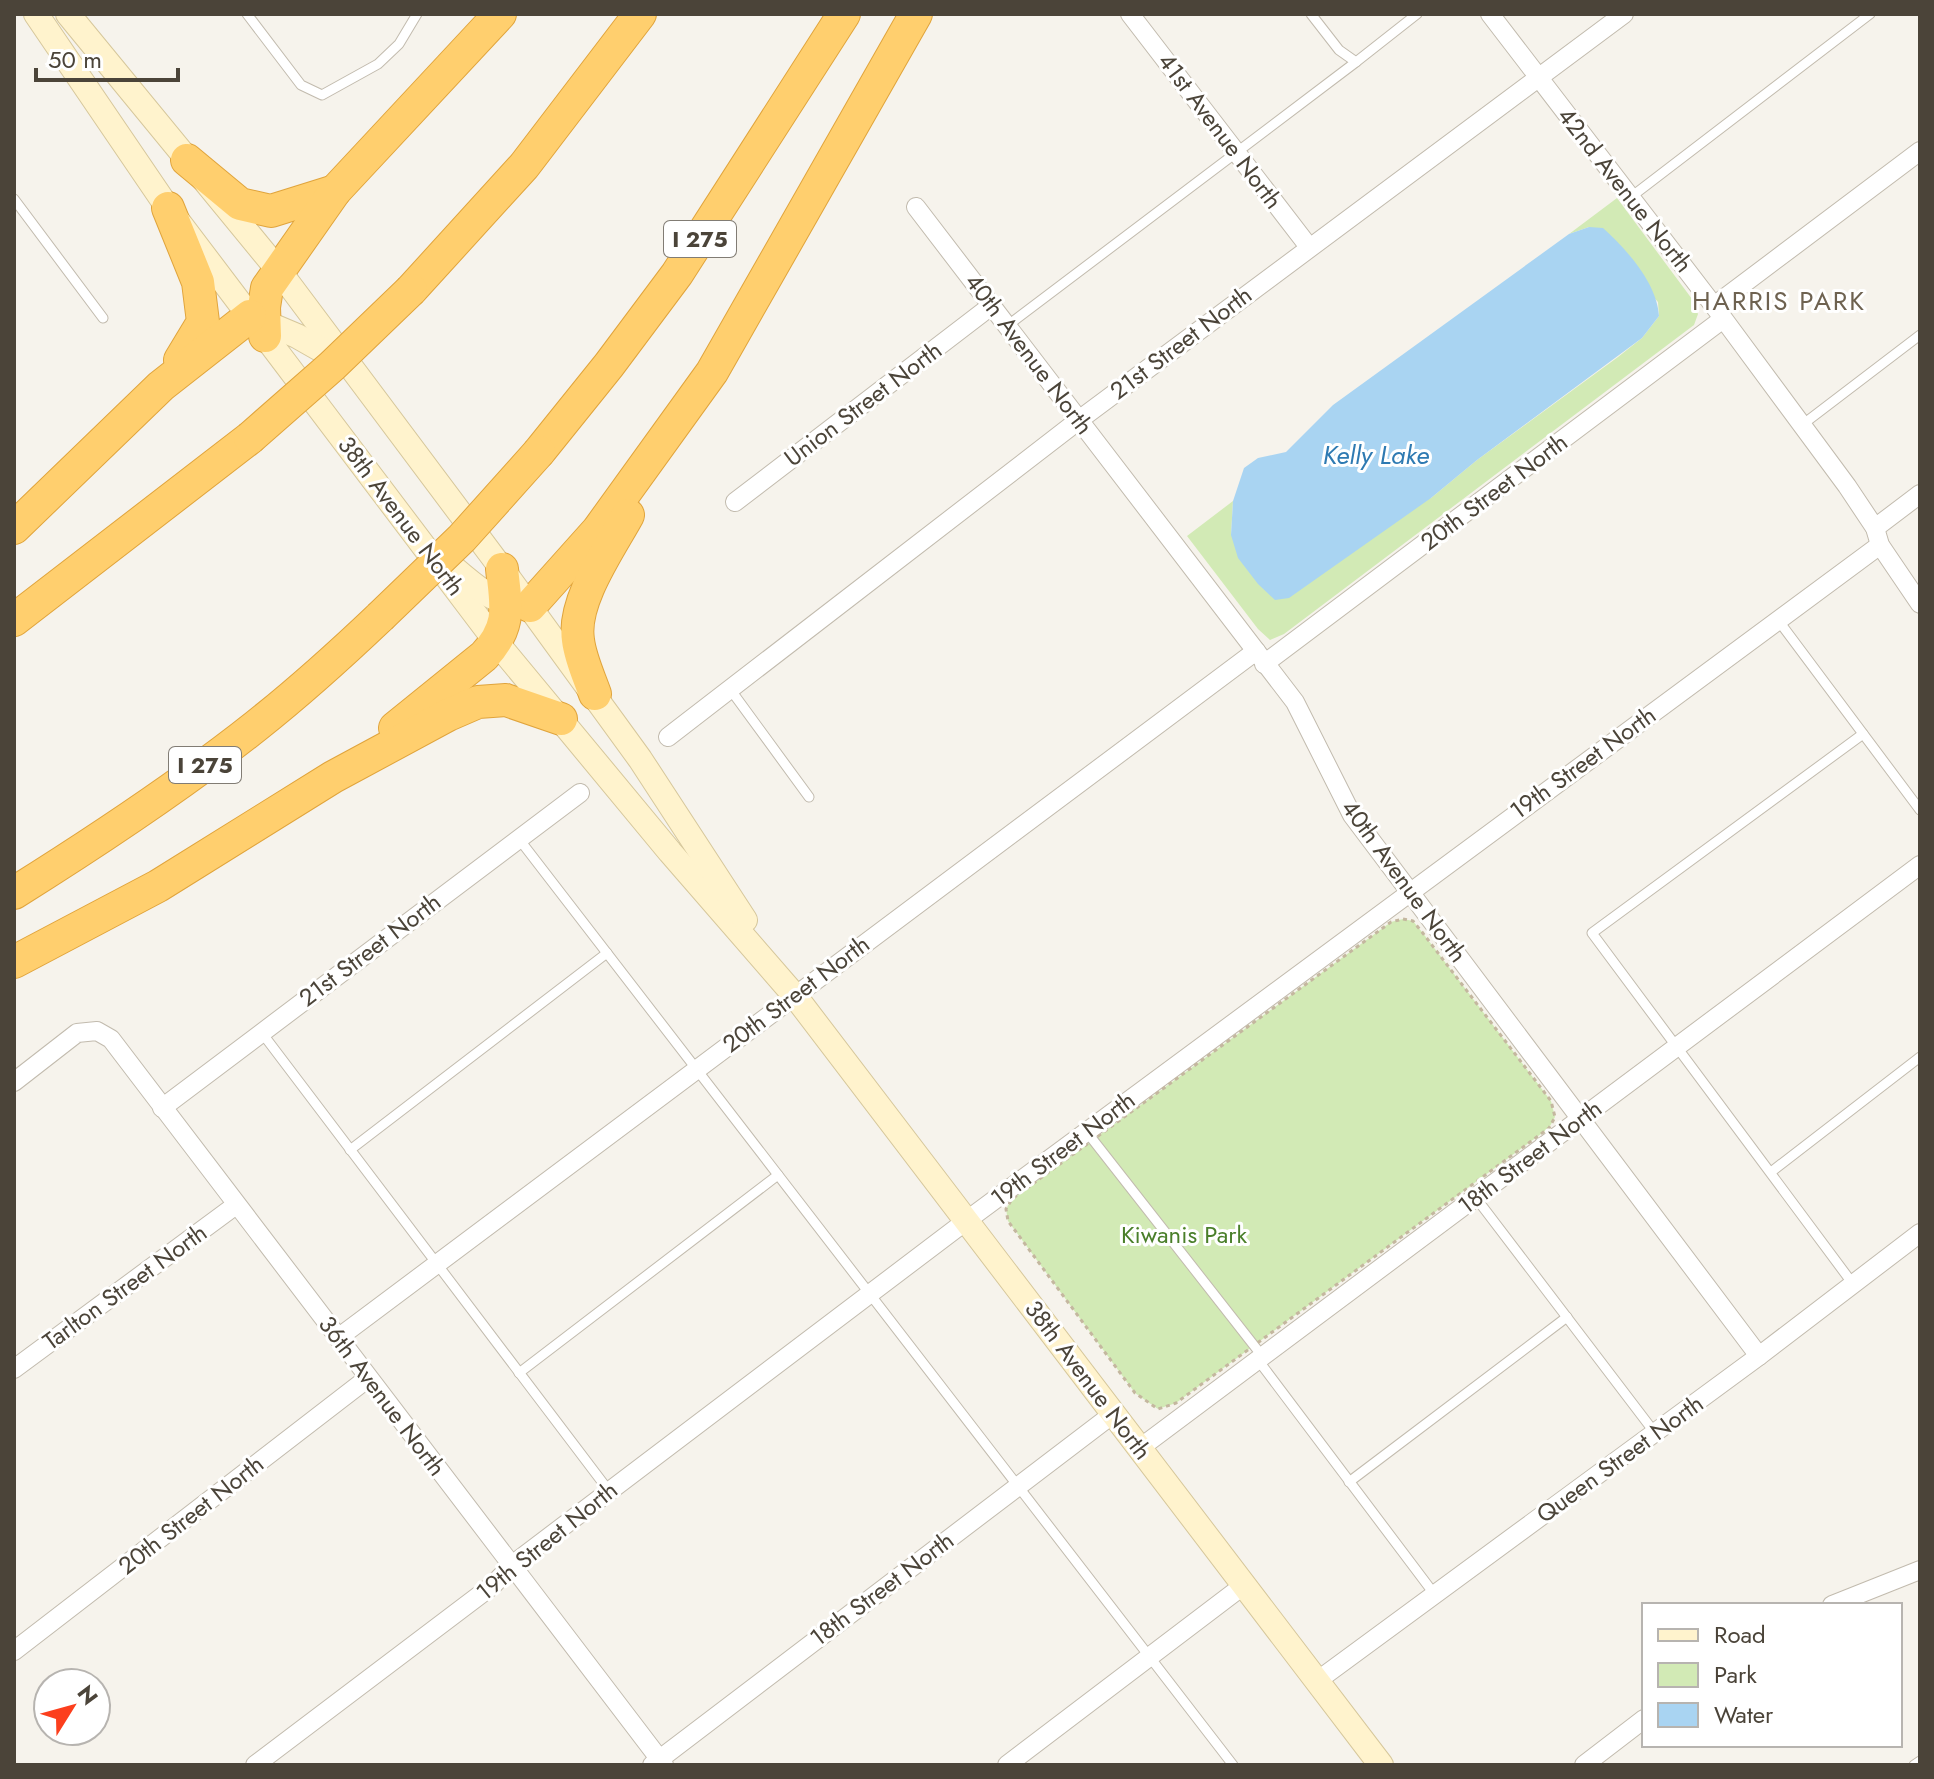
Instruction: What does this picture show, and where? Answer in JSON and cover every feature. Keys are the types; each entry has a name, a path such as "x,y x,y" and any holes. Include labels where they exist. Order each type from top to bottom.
{"highway":[{"path":"161,386 259,324 267,288 335,191 500,14"},
{"path":"14,620 250,438 332,366 411,290 524,166 640,14"},
{"name":"I 275","path":"14,893 133,817 254,728 311,681 462,538 539,452 677,274 844,14"},
{"path":"333,777 484,656 497,643 506,619 518,605 598,530 712,372 916,14"},
{"path":"187,160 240,204 271,211 335,191"},
{"path":"14,528 161,386 189,349 203,322 198,282 168,208"},
{"path":"595,694 577,639 581,610 592,579 678,421"},
{"path":"502,569 518,605"},
{"path":"14,962 158,886 333,777 478,702 506,700 561,719"}],"main road":[{"name":"38th Avenue North","path":"36,14 168,208 259,324 497,643 670,852 795,996 1381,1765"},
{"name":"38th Avenue North","path":"68,14 279,271 502,569"},
{"path":"259,324 297,336 350,366"},
{"name":"38th Avenue North","path":"413,531 462,575 518,605 595,694 795,996"}],"street":[{"name":"41st Avenue North","path":"1130,14 1309,247"},
{"name":"42nd Avenue North","path":"1490,14 1719,312 1878,536 1920,604"},
{"name":"21st Street North","path":"668,737 1079,420 1624,14"},
{"name":"20th Street North","path":"338,1338 696,1069 1260,658 1719,312 1920,151"},
{"name":"40th Avenue North","path":"916,207 1295,702 1352,815 1759,1356"},
{"name":"Union Street North","path":"735,502 991,306"},
{"name":"19th Street North","path":"255,1765 493,1585 512,1565 966,1221 1090,1136 1409,891 1778,620 1878,536 1920,494"},
{"name":"21st Street North","path":"162,1108 580,793"},
{"name":"18th Street North","path":"1140,1448 1258,1354 1476,1198 1920,865"},
{"name":"36th Avenue North","path":"14,1082 77,1033 97,1031 111,1039 659,1763"},
{"name":"Tarlton Street North","path":"14,1369 236,1205"},
{"name":"Queen Street North","path":"1317,1681 1759,1356 1920,1233"},
{"name":"20th Street North","path":"14,1651 368,1378"},
{"name":"18th Street North","path":"659,1763 1113,1414"},
{"path":"1837,1603 1920,1570"},
{"path":"1007,1765 1244,1585"},
{"path":"1584,1765 1642,1721"}],"lane":[{"path":"247,14 301,85 322,95 378,64 399,44 417,14"},
{"path":"1311,14 1339,50 1356,62"},
{"path":"1007,326 1237,154 1417,14"},
{"path":"1631,197 1870,14"},
{"path":"14,199 103,318"},
{"path":"1801,425 1920,335"},
{"path":"1778,620 1920,810"},
{"path":"730,689 809,797"},
{"path":"1853,1284 1592,933 1863,734"},
{"path":"519,839 1233,1765"},
{"path":"350,1150 607,953"},
{"path":"262,1033 609,1491"},
{"path":"1771,1172 1920,1057"},
{"path":"1090,1136 1258,1354 1349,1482 1435,1595"},
{"path":"519,1373 778,1175"},
{"path":"1476,1198 1655,1433"},
{"path":"1349,1482 1567,1317"},
{"path":"1914,1765 1920,1761"}],"path":[{"path":"1403,919 1413,921 1551,1101 1555,1117 1549,1128 1258,1354 1176,1403 1158,1409 1135,1393 1008,1221 1006,1209 1012,1199 1090,1136 1391,922 1403,919"}],"green space":[{"path":"1617,198 1692,299 1698,314 1694,325 1284,634 1270,640 1258,629 1187,536 1233,501 1231,535 1431,498 1477,460 1618,357 1642,338 1659,316 1658,302 1589,227 1569,234"},
{"name":"Kiwanis Park","path":"1403,919 1413,921 1422,932 1551,1101 1555,1117 1549,1128 1176,1403 1158,1409 1135,1393 1008,1221 1006,1209 1012,1199 1391,922"}],"water":[{"name":"Kelly Lake","path":"1589,227 1603,228 1612,237 1631,257 1653,291 1659,316 1642,338 1477,460 1431,498 1289,598 1275,600 1238,558 1231,535 1233,501 1244,468 1258,458 1286,452 1333,405 1569,234"}],"district":[{"name":"HARRIS PARK","path":"1779,301"}]}
